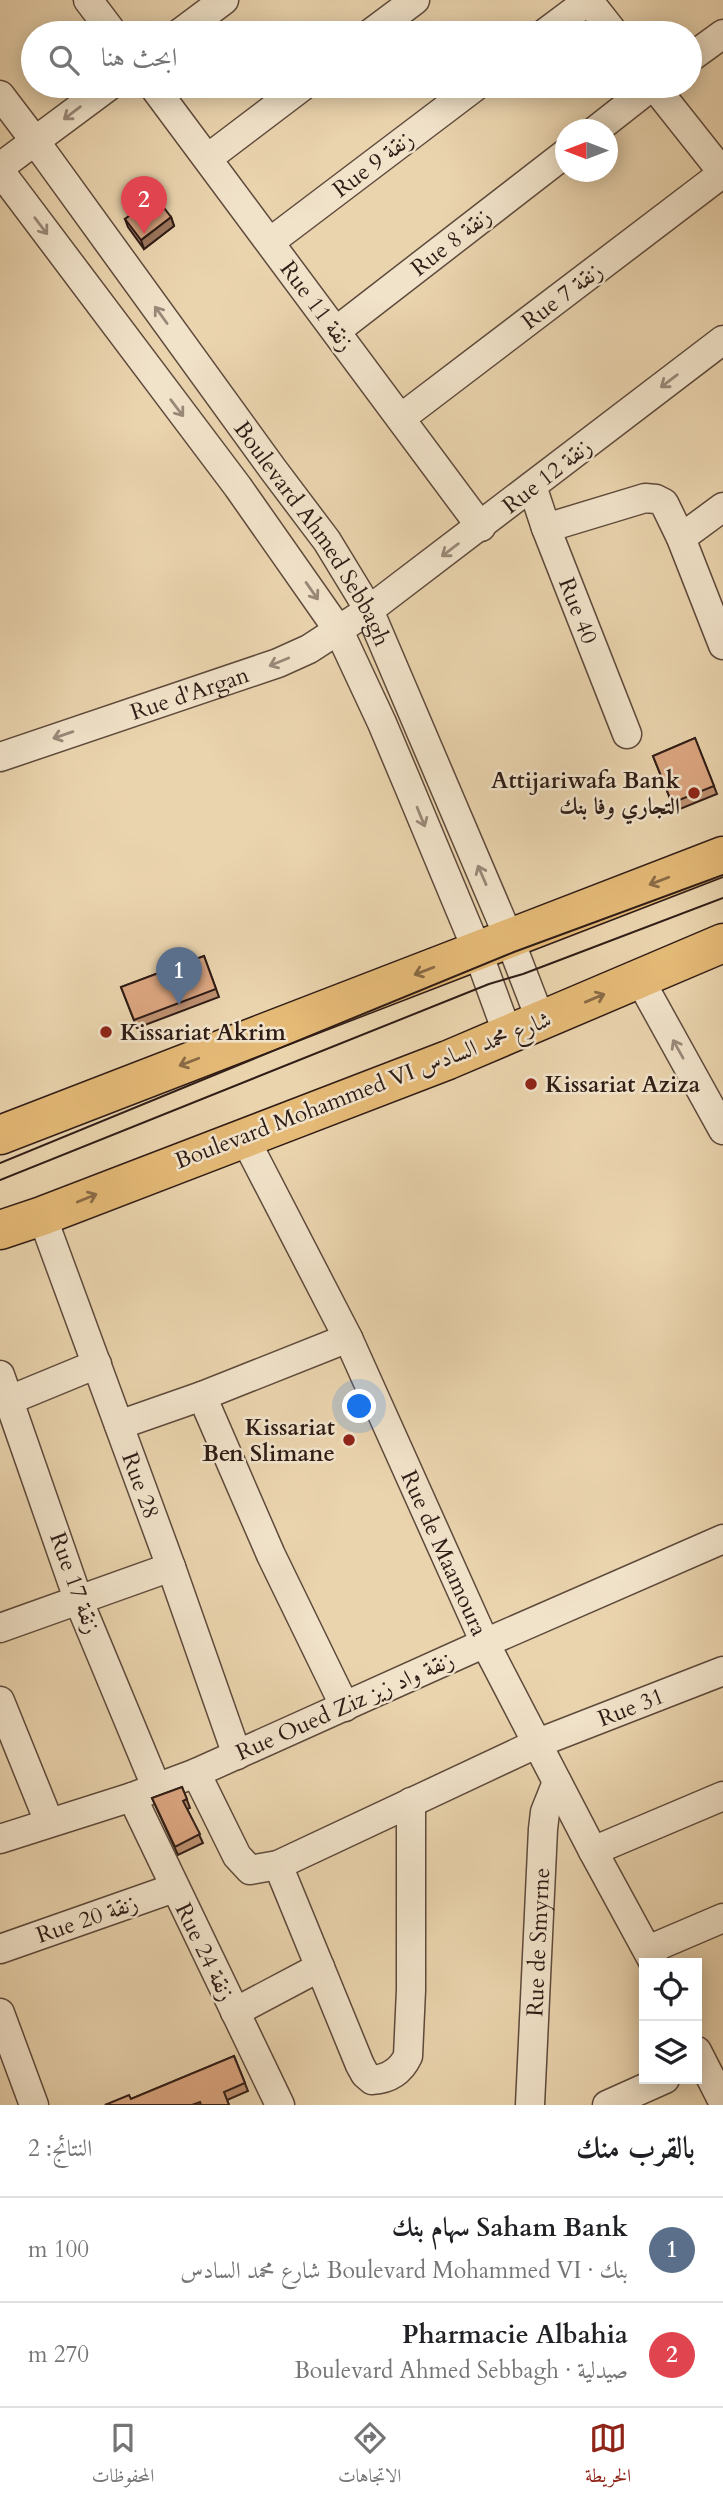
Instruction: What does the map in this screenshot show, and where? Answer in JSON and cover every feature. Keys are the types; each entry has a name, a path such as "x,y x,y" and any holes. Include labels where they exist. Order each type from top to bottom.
{"main road":[{"path":"0,1135 723,856"},
{"name":"Boulevard Mohammed VI شارع محمد السادس","path":"0,1230 524,1028 723,943"}],"street":[{"path":"88,0 104,21"},
{"path":"196,21 224,0"},
{"path":"387,21 415,0"},
{"path":"561,21 588,0 605,21"},
{"path":"702,49 723,34"},
{"name":"Boulevard Ahmed Sebbagh","path":"0,95 327,541 369,610 439,774 493,944 524,1028"},
{"path":"0,169 93,98"},
{"name":"Rue 11 زنقة","path":"162,98 481,527"},
{"path":"208,158 287,98"},
{"name":"Rue 9 زنقة","path":"270,242 460,98"},
{"path":"610,119 637,98"},
{"path":"663,98 723,173"},
{"name":"Rue 8 زنقة","path":"336,331 555,161"},
{"name":"Boulevard Ahmed Sebbagh","path":"0,169 238,487 339,631 383,723 409,787 493,944"},
{"name":"Rue 7 زنقة","path":"401,418 723,173"},
{"path":"61,254 97,227"},
{"name":"Rue 12 زنقة","path":"369,610 723,340"},
{"name":"Rue 40","path":"532,486 627,734"},
{"path":"546,528 645,498 664,503 681,538 722,644"},
{"path":"681,538 723,507"},
{"name":"Rue d'Argan","path":"0,757 278,663 309,649 369,610"},
{"path":"409,787 439,774"},
{"path":"640,980 723,1130"},
{"name":"Rue de Maamoura","path":"244,1137 348,1338 485,1643 651,1957"},
{"name":"Rue 28","path":"42,1216 237,1755"},
{"path":"119,1425 202,1396 348,1338"},
{"path":"3,1393 97,1364"},
{"name":"Rue 17 زنقة","path":"3,1393 78,1599 144,1793"},
{"path":"202,1396 271,1555 345,1707"},
{"name":"Rue Oued Ziz زنقة واد زيز","path":"0,1839 144,1793 196,1773 723,1539"},
{"path":"0,1628 171,1567"},
{"name":"Rue 31","path":"196,1773 237,1856 250,1870 278,1865 538,1743 723,1671"},
{"path":"0,1701 49,1822"},
{"name":"Rue de Smyrne","path":"530,2105 542,1829 545,1812 557,1782"},
{"name":"Rue 24 زنقة","path":"144,1793 174,1888 280,2105"},
{"path":"593,1851 723,1796"},
{"path":"278,1865 365,2074 372,2080 378,2080 400,2069 408,2056 411,1802"},
{"name":"Rue 20 زنقة","path":"0,1949 174,1888"},
{"path":"651,1957 723,1918"},
{"path":"235,2012 320,1966"},
{"path":"0,2013 34,2105"},
{"path":"705,2058 723,2102"},
{"path":"607,2105 654,2084"}],"building":[{"path":"155,196 171,217 141,240 125,219"},
{"path":"695,738 714,786 672,803 653,756"},
{"path":"204,956 216,989 134,1020 121,987"},
{"path":"182,1787 187,1799 183,1801 200,1834 175,1847 152,1798"},
{"path":"234,2056 245,2083 224,2092 229,2105 201,2105 200,2102 192,2105 105,2105 129,2095 131,2099"}],"tram line":[{"path":"0,1163 514,952 723,875"},
{"path":"0,1180 489,984 523,974 723,898"}],"place":[{"name":"Pharmacie Albahia","path":"144,234"},
{"name":"Attijariwafa Bank التجاري وفا بنك","path":"694,793"},
{"name":"Saham Bank سهام بنك","path":"179,1005"},
{"name":"Kissariat Akrim","path":"106,1032"},
{"name":"Kissariat Aziza","path":"531,1084"},
{"name":"Kissariat Ben Slimane","path":"349,1440"}]}
